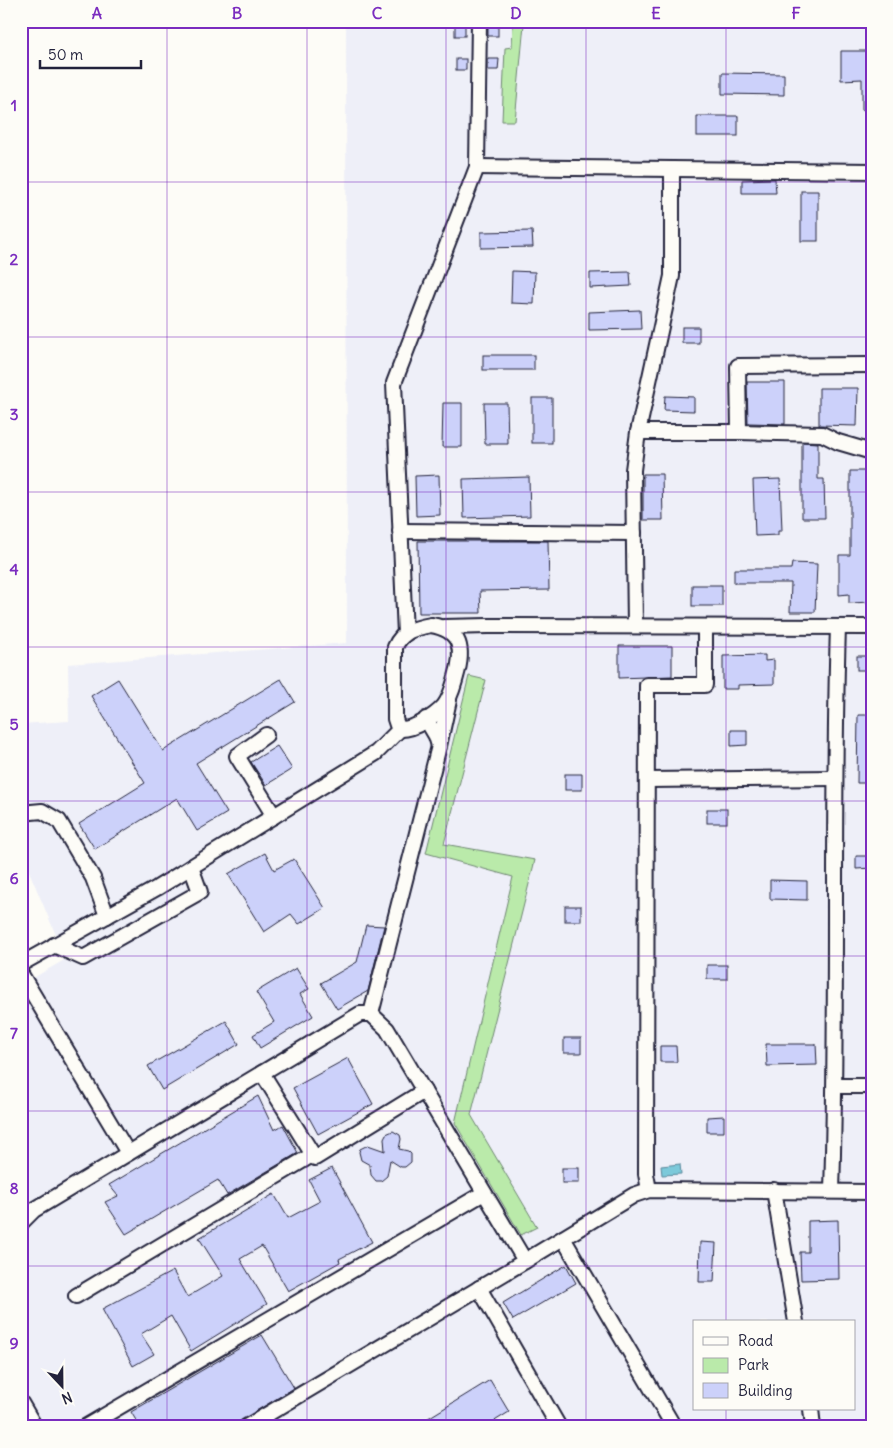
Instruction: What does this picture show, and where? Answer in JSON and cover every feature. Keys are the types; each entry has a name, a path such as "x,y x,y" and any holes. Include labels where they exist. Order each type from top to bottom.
{"street":[{"path":"404,634 394,382 477,167 479,21"},
{"path":"477,167 872,171"},
{"path":"635,626 632,470 638,432 672,276 672,169"},
{"path":"739,432 738,366 872,365"},
{"path":"638,432 822,434 838,442 872,452"},
{"path":"400,530 634,533"},
{"path":"400,729 395,719 395,647 398,640 412,629 431,625 444,627 872,627"},
{"path":"371,1014 460,662 463,639 470,629 488,626"},
{"path":"444,627 453,634 459,645 460,662"},
{"path":"649,1190 646,1174 647,686 705,684 705,627"},
{"path":"832,1192 835,1086 835,778 838,627"},
{"path":"21,964 191,867 376,753 400,729 407,729 426,719 444,706 450,696"},
{"path":"426,719 439,746"},
{"path":"266,735 237,756 274,816"},
{"path":"647,780 835,778"},
{"path":"21,813 42,812 59,821 93,878 107,916"},
{"path":"54,945 83,958 192,897 200,892 191,867"},
{"path":"21,974 128,1153"},
{"path":"21,1223 34,1210 360,1014 371,1014 387,1029 525,1261"},
{"path":"262,1073 315,1158 424,1091"},
{"path":"835,1086 872,1086"},
{"path":"76,1296 312,1155"},
{"path":"246,1427 634,1195 649,1190 872,1192"},
{"path":"774,1190 796,1320"},
{"path":"85,1427 484,1193"},
{"path":"563,1238 674,1427"},
{"path":"479,1288 559,1427"},
{"path":"21,1403 36,1427"},
{"path":"812,1410 813,1427"}],"shaded area":[{"path":"346,21 872,21 872,1427 21,1427 21,985 66,959 26,864 21,865 21,724 69,721 68,664 347,643"}],"green space":[{"path":"513,21 648,21 524,24 515,121 502,121 505,48 512,47"},
{"path":"469,676 486,680 444,844 535,860 471,1115 537,1227 521,1235 455,1123 513,877 426,853"}],"water":[{"path":"680,1164 681,1174 662,1175 661,1166"}],"building":[{"path":"455,25 465,25 465,36 455,36"},
{"path":"488,25 498,25 498,36 488,36"},
{"path":"841,51 872,51 872,110 862,110 862,79 841,80"},
{"path":"456,59 466,59 466,70 456,70"},
{"path":"488,59 499,59 498,70 488,70"},
{"path":"722,73 784,74 784,95 722,94"},
{"path":"697,116 738,116 738,136 697,136"},
{"path":"775,179 776,193 742,193 742,180"},
{"path":"801,191 818,191 818,241 801,241"},
{"path":"532,231 533,247 481,248 481,232"},
{"path":"512,271 535,272 534,304 511,303"},
{"path":"630,272 631,286 590,288 590,273"},
{"path":"640,310 641,329 589,330 589,312"},
{"path":"682,327 699,327 699,343 682,343"},
{"path":"483,355 534,355 534,370 483,370"},
{"path":"747,382 785,382 785,424 748,423"},
{"path":"819,388 858,388 857,426 819,425"},
{"path":"665,396 694,397 694,411 664,410"},
{"path":"532,398 552,398 552,443 532,443"},
{"path":"443,403 462,403 462,447 442,447"},
{"path":"484,403 507,403 508,444 485,444"},
{"path":"802,442 818,443 818,479 824,479 825,518 802,518"},
{"path":"850,471 872,471 872,602 849,603 849,594 839,595 839,555 850,555"},
{"path":"643,474 662,474 663,520 643,520"},
{"path":"439,475 440,515 416,516 415,476"},
{"path":"529,477 530,516 464,518 463,479"},
{"path":"780,479 782,531 778,531 778,535 755,536 753,480"},
{"path":"418,541 548,541 549,590 480,591 481,613 419,613"},
{"path":"792,563 817,564 815,612 790,612 791,583 734,583 734,569 791,569"},
{"path":"692,585 722,585 722,606 692,606"},
{"path":"619,646 672,646 672,676 619,678"},
{"path":"765,655 765,661 774,660 774,684 738,685 738,689 723,689 723,656"},
{"path":"857,656 872,656 872,670 857,670"},
{"path":"118,679 163,751 281,679 295,702 196,763 227,813 197,831 177,798 95,849 79,824 145,783 91,696"},
{"path":"858,715 872,715 870,783 857,783"},
{"path":"731,730 747,730 747,745 731,746"},
{"path":"277,746 292,769 266,785 251,762"},
{"path":"565,774 582,774 582,790 565,790"},
{"path":"707,809 727,809 727,823 707,823"},
{"path":"265,853 274,870 294,859 325,908 299,924 291,914 264,932 228,874"},
{"path":"856,856 872,856 872,868 856,869"},
{"path":"770,880 807,881 807,900 770,899"},
{"path":"565,906 581,906 581,921 565,921"},
{"path":"366,925 384,926 368,991 337,1009 321,983 357,962"},
{"path":"707,965 727,965 727,979 707,979"},
{"path":"296,968 309,989 300,994 313,1016 260,1048 253,1035 274,1022 256,992"},
{"path":"226,1021 239,1044 162,1090 148,1066"},
{"path":"564,1038 581,1038 581,1053 564,1053"},
{"path":"766,1044 816,1044 817,1065 767,1066"},
{"path":"660,1046 676,1046 677,1062 660,1062"},
{"path":"348,1058 373,1104 318,1134 293,1088"},
{"path":"258,1096 274,1130 283,1125 298,1153 227,1195 218,1180 126,1234 105,1202 118,1196 109,1185"},
{"path":"724,1116 724,1132 707,1132 707,1117"},
{"path":"393,1131 400,1135 399,1149 408,1151 411,1154 411,1162 405,1167 401,1167 390,1160 387,1176 381,1181 376,1181 371,1175 370,1165 361,1160 360,1149 368,1145 385,1151 384,1138 386,1134"},
{"path":"332,1168 372,1242 339,1259 340,1262 288,1291 262,1246 240,1259 267,1304 191,1351 171,1316 141,1334 154,1354 133,1366 102,1309 173,1271 187,1297 223,1276 199,1238 274,1194 288,1218 320,1201 309,1180"},
{"path":"562,1168 579,1168 579,1183 562,1183"},
{"path":"838,1220 839,1279 801,1280 800,1252 808,1252 808,1221"},
{"path":"700,1242 716,1243 714,1282 699,1282"},
{"path":"566,1265 576,1283 513,1320 503,1303"},
{"path":"262,1335 294,1388 231,1427 140,1427 131,1412"},
{"path":"490,1380 509,1412 485,1427 429,1427 425,1420"}]}
